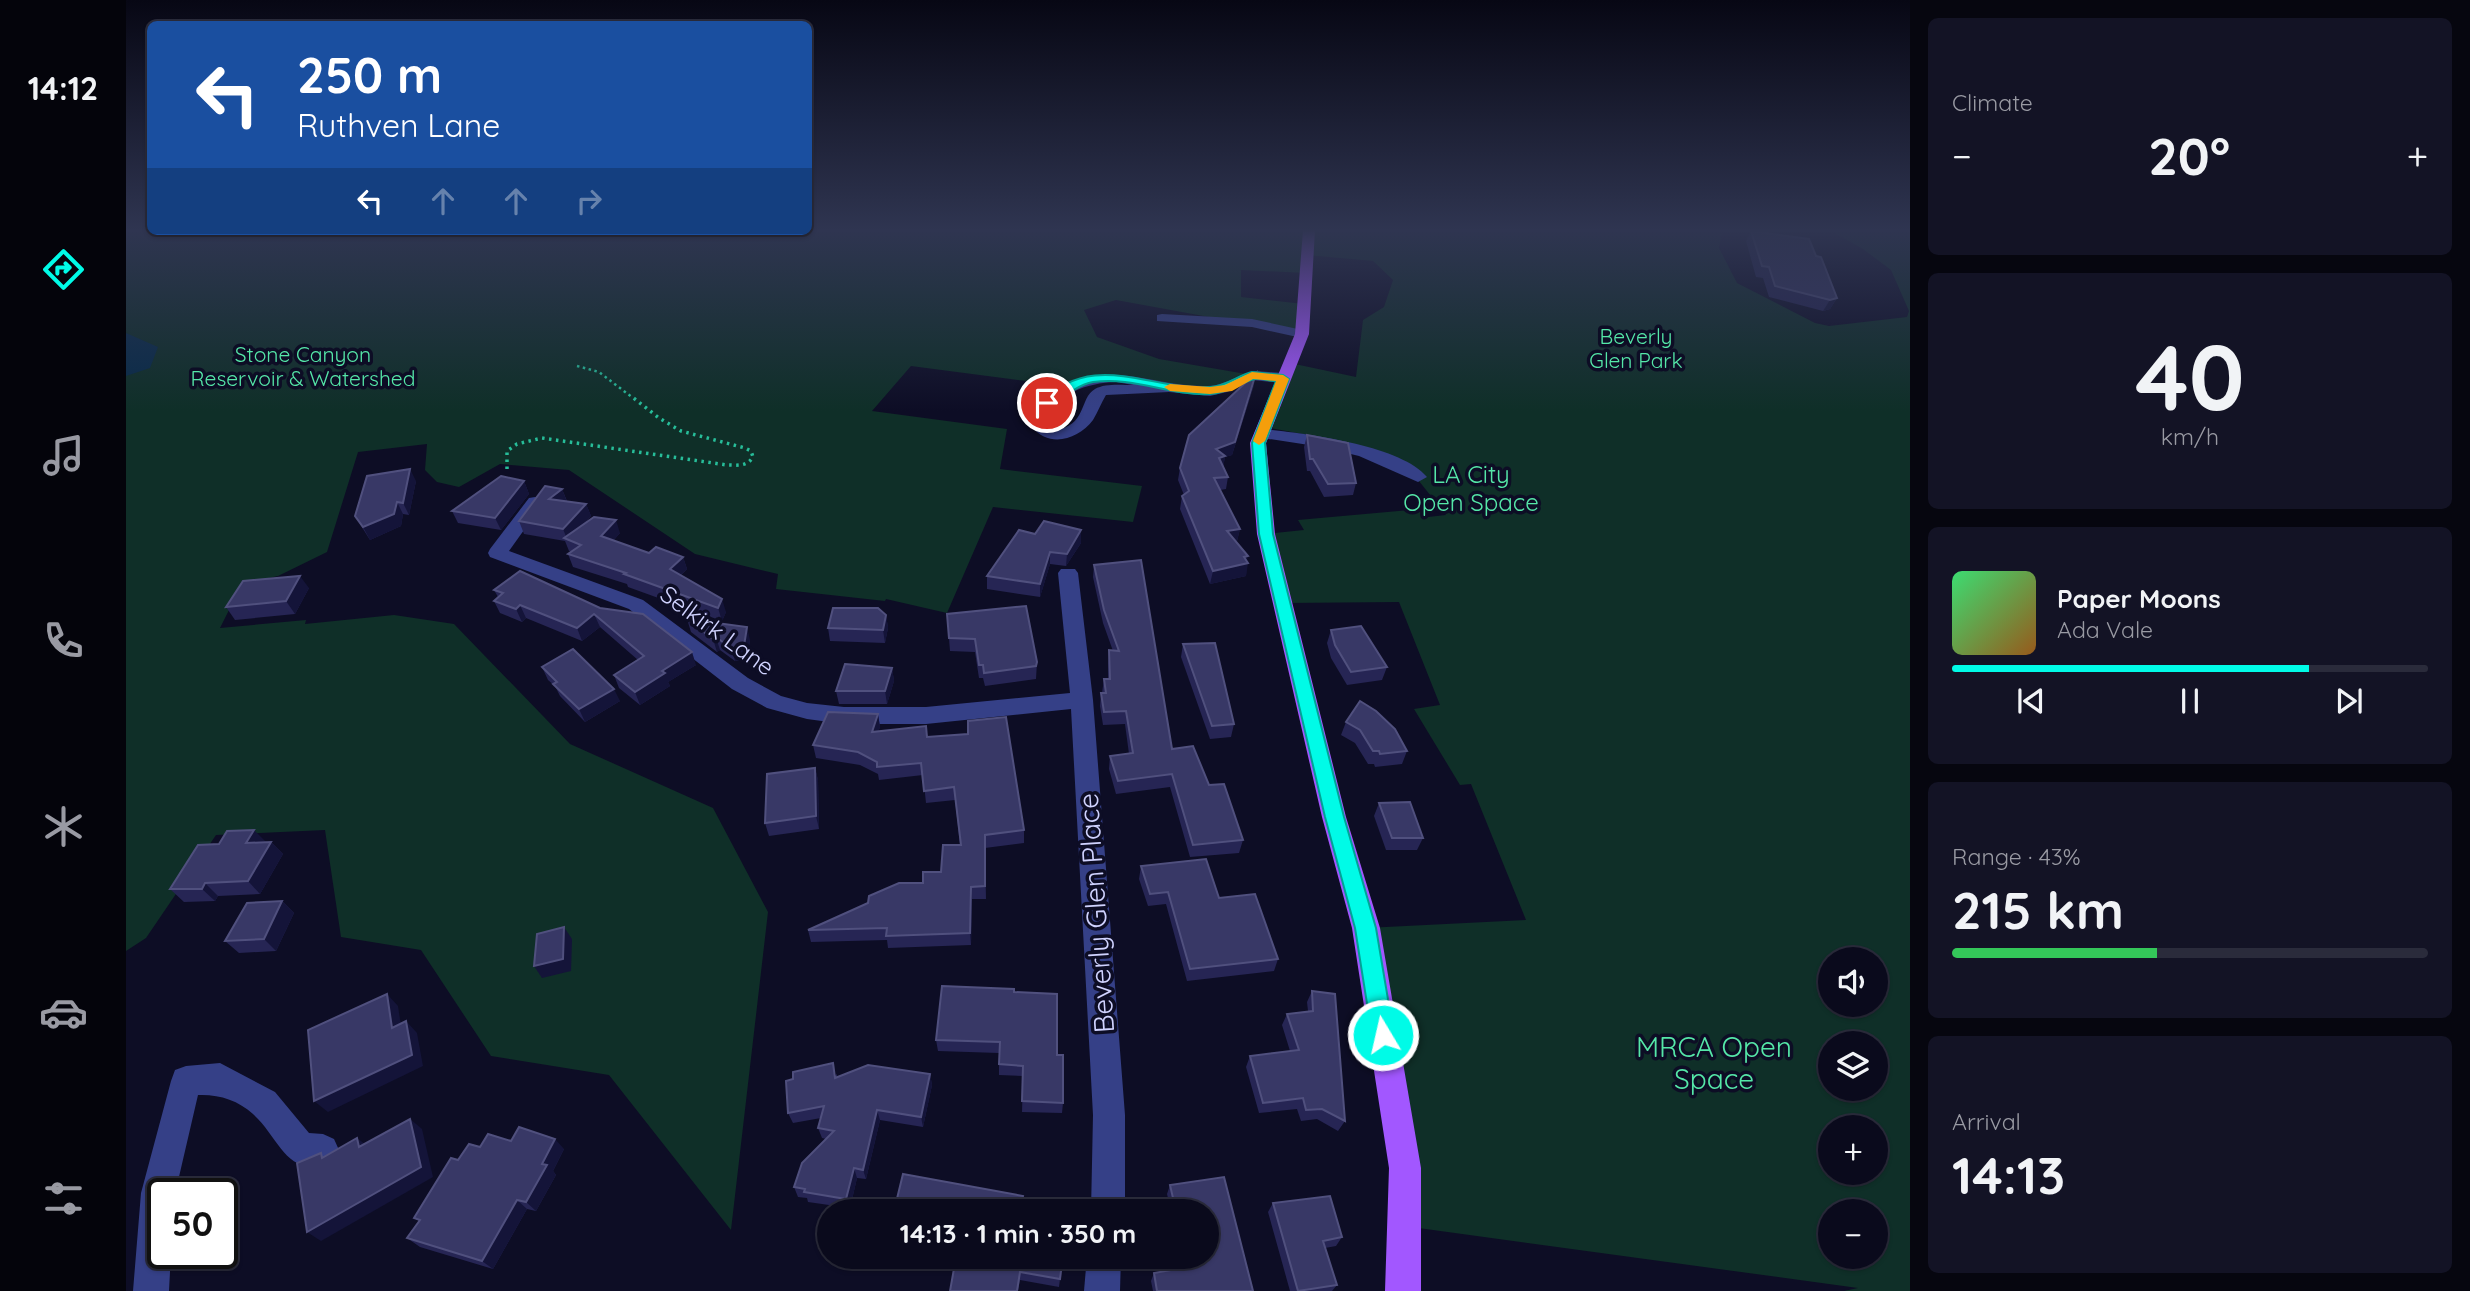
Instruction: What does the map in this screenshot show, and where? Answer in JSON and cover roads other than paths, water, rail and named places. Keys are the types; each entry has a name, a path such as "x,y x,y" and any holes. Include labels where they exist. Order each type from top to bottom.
{"main road":[{"path":"1305,290 1302,334 1258,443 1266,534 1334,817 1368,942 1405,1168 1403,1291"}],"street":[{"path":"1162,318 1252,323 1302,334"},
{"path":"1170,387 1102,391 1097,394 1093,410 1084,423 1073,430 1051,435 1040,427 1047,403 1070,387 1091,379 1137,380 1210,391 1228,388 1252,375 1283,379"},
{"path":"1262,434 1321,441 1405,467 1418,477"},
{"name":"Selkirk Lane","path":"544,490 497,553 612,593 645,610 740,685 777,703 826,714 883,716 1082,700"},
{"name":"Beverly Glen Place","path":"1068,573 1082,700 1109,1115 1108,1199"},
{"path":"150,1291 158,1194 186,1081 220,1078 264,1103 301,1149 323,1150"},
{"path":"1102,1291 1103,1269"}],"water":[{"path":"126,333 158,347 150,368 126,376"}],"park label":[{"name":"Beverly Glen Park","path":"1636,349"},
{"name":"Stone Canyon Reservoir & Watershed","path":"303,367"},
{"name":"LA City Open Space","path":"1471,489"},
{"name":"MRCA Open Space","path":"1714,1063"}]}
